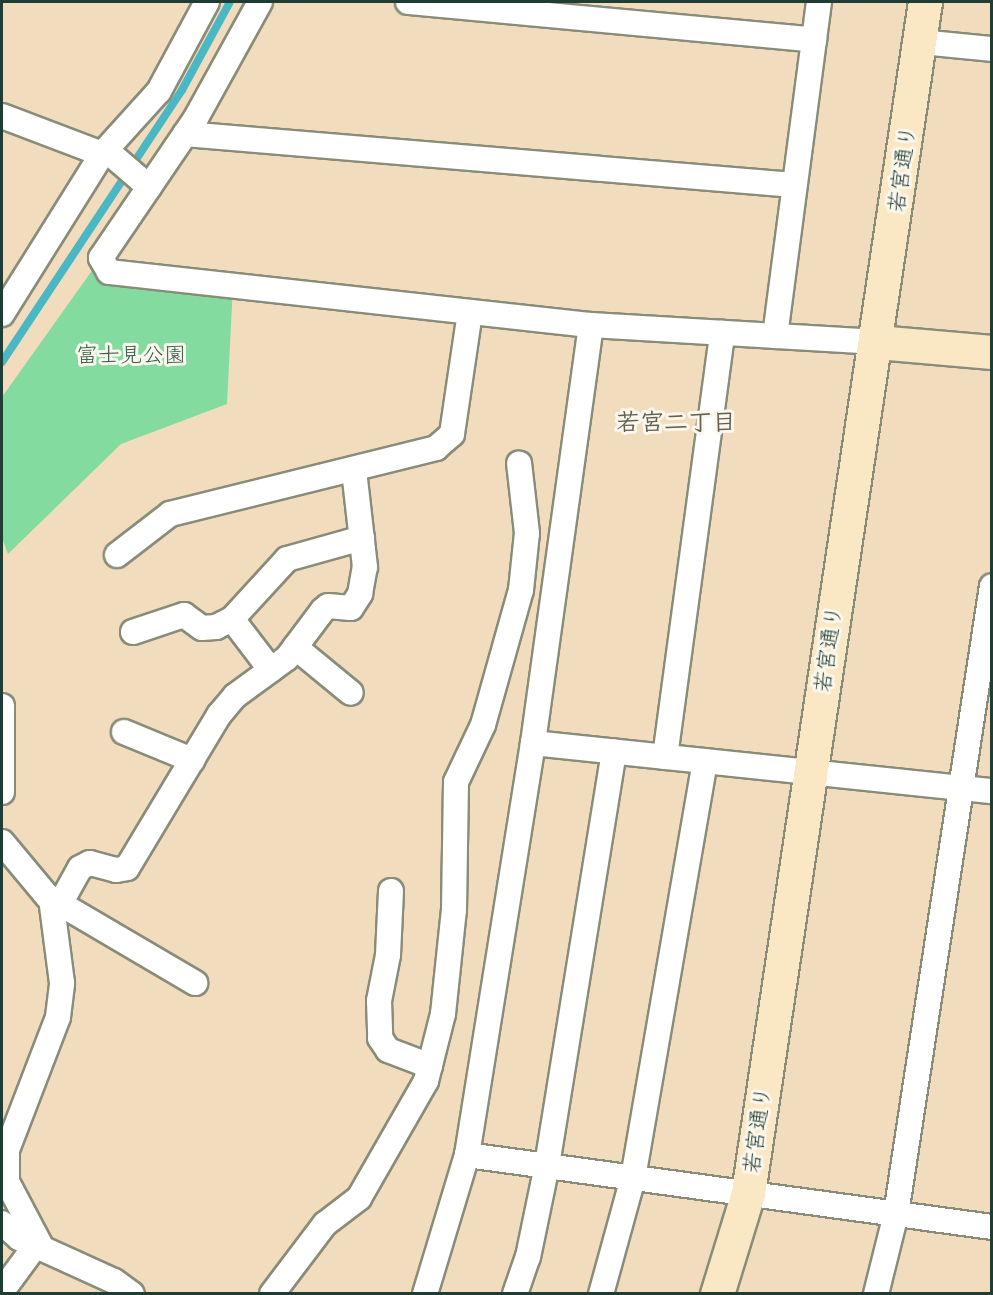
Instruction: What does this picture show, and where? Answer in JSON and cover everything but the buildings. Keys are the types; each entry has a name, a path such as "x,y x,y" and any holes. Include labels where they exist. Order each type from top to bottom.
{"street":[{"path":"2,315 104,152 159,91 207,2"},
{"path":"260,2 185,134 101,258 109,272 591,325 877,342 992,352"},
{"path":"408,2 814,40"},
{"path":"774,336 819,2"},
{"name":"若宮通り","path":"717,1293 748,1193 877,342 925,2"},
{"path":"921,42 992,49"},
{"path":"2,117 104,152 149,187"},
{"path":"185,134 795,185"},
{"path":"117,555 170,514 354,471 436,448 452,434 470,312"},
{"path":"425,1293 467,1155 533,743 591,325"},
{"path":"665,757 722,333"},
{"path":"272,1293 324,1224 359,1198 426,1082 442,1014 454,910 456,782 483,724 521,590 527,533 519,463"},
{"path":"39,1246 7,1182 7,1150 58,1017 62,983 56,901 81,868 90,863 116,870 127,868 192,760 235,696 271,670 295,647 328,606 351,608 360,594 365,567 354,471"},
{"path":"133,632 184,615 202,627 216,627 232,619 287,559 362,538"},
{"path":"876,1293 897,1214 992,586"},
{"path":"232,619 271,670"},
{"path":"295,647 351,693"},
{"path":"2,706 2,792"},
{"path":"124,732 192,760"},
{"path":"533,743 992,791"},
{"path":"515,1293 528,1257 547,1166 614,751"},
{"path":"601,1293 633,1178 705,761"},
{"path":"2,843 56,901 195,983"},
{"path":"391,891 388,955 379,1001 380,1038 388,1050 430,1066"},
{"path":"467,1155 992,1227"},
{"path":"2,1223 19,1238 132,1293"},
{"path":"2,1291 39,1246"}],"green space":[{"name":"富士見公園","path":"101,258 233,286 227,404 121,444 8,554 2,538 2,397"}],"waterway":[{"path":"2,362 182,90 230,2"}],"district":[{"name":"若宮二丁目","path":"676,423"}]}
